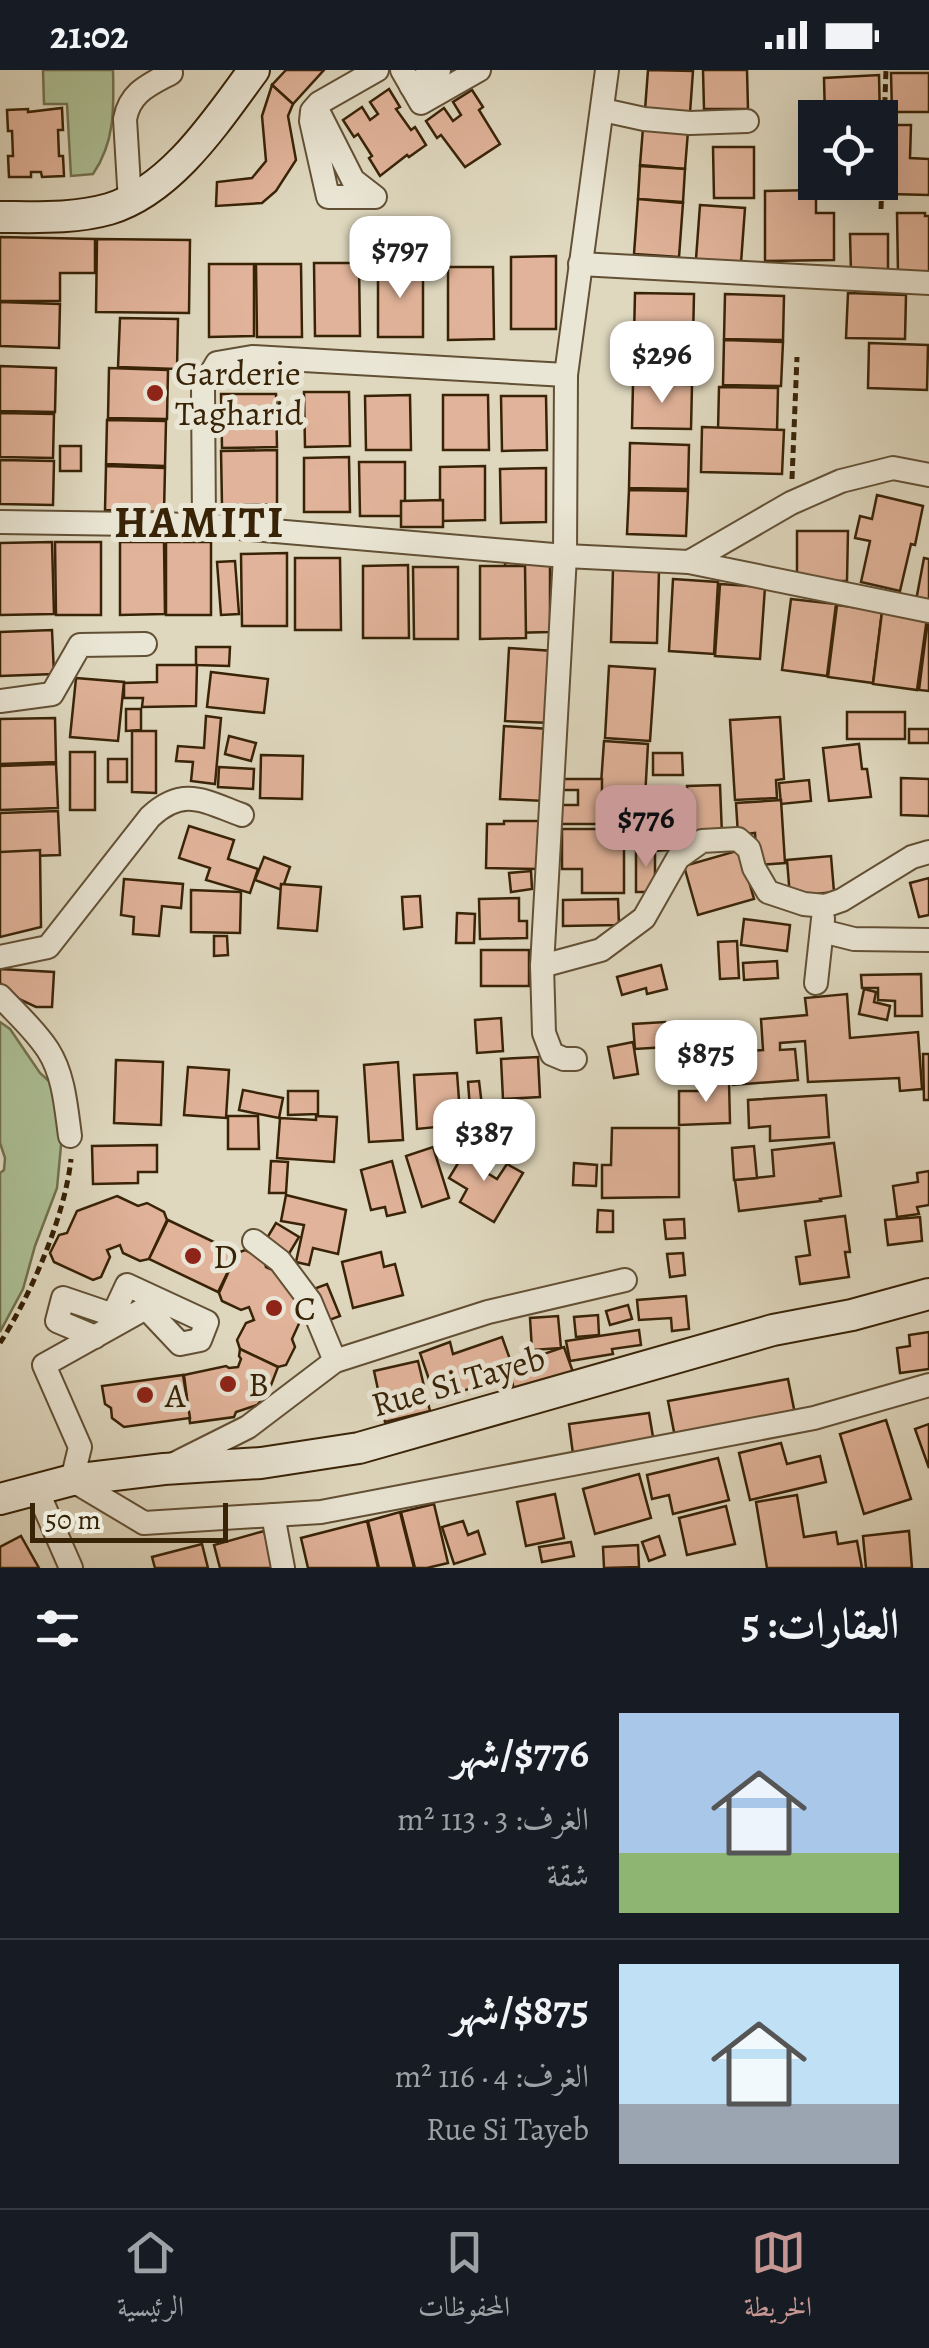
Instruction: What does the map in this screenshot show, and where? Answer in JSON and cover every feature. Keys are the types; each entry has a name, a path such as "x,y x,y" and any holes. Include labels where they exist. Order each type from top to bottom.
{"main road":[{"path":"0,217 63,217 130,202 162,179 206,136 254,70"},
{"name":"Rue Si Tayeb","path":"0,1499 72,1480 261,1463 359,1448 773,1330 852,1315 929,1294"}],"street":[{"path":"316,108 377,70"},
{"path":"439,70 407,78 421,103 479,70"},
{"path":"574,1058 552,1054 544,1033 542,966 564,556 566,375 607,70"},
{"path":"130,202 126,110 142,89 171,73"},
{"path":"602,110 690,123 747,121"},
{"path":"580,264 929,283"},
{"path":"204,525 203,387 216,363 252,357 566,375"},
{"path":"689,562 791,503 841,480 892,468 924,474 929,450"},
{"path":"0,522 204,525 564,556 689,562 929,611"},
{"path":"0,701 52,694 80,645 146,644"},
{"path":"0,957 48,947 166,802 195,797 242,814"},
{"path":"542,966 601,950 644,918 678,858 702,841 738,839 749,849 754,868 768,892 804,904 825,906 842,900 912,857 929,852"},
{"path":"816,983 825,906"},
{"path":"822,931 854,938 929,940"},
{"path":"0,996 50,1054 59,1074 70,1136"},
{"path":"254,1241 280,1261 310,1301 336,1360"},
{"path":"164,1469 248,1427 336,1360 488,1312 625,1280"},
{"path":"95,1337 58,1320 63,1298 113,1315 126,1285 207,1322 200,1340 180,1344 146,1308 95,1337 44,1366 80,1447 72,1480 144,1523 321,1512 814,1418 929,1385"},
{"path":"36,1488 71,1568"},
{"path":"273,1515 283,1568"}],"path":[{"path":"881,208 886,70"},
{"path":"791,503 797,357"},
{"path":"0,1343 32,1288 56,1222 69,1176 70,1136"}],"green space":[{"path":"43,70 113,70 109,137 93,174 71,176 67,104 44,104"},
{"path":"0,1022 10,1029 50,1082 62,1135 57,1188 23,1289 0,1332 0,1173 5,1158 0,1143"}],"building":[{"path":"286,70 324,70 293,104 272,85"},
{"path":"648,70 693,71 690,113 645,110"},
{"path":"703,70 747,70 748,109 704,109"},
{"path":"891,73 929,73 929,112 898,112 898,100 892,100"},
{"path":"879,75 880,100 825,100 824,78"},
{"path":"272,85 293,104 288,116 296,160 276,191 262,203 216,206 217,182 252,178 266,161 262,116"},
{"path":"389,89 400,107 396,109 411,130 415,127 426,145 380,176 358,134 354,137 343,120 362,107 370,120 378,114 370,102"},
{"path":"472,90 500,144 465,167 426,121 444,108 453,121 461,115 453,102"},
{"path":"62,108 63,130 58,130 64,176 42,177 41,172 31,172 31,177 9,177 8,156 13,156 7,110"},
{"path":"898,125 911,125 910,158 929,159 929,195 898,194"},
{"path":"643,128 688,131 685,169 640,165"},
{"path":"713,147 754,147 754,198 714,198"},
{"path":"640,166 685,169 683,202 638,199"},
{"path":"798,190 798,200 816,200 816,213 834,213 834,260 765,261 765,191"},
{"path":"638,199 683,203 679,257 634,254"},
{"path":"700,205 745,208 741,263 696,259"},
{"path":"897,213 929,216 929,272 898,273"},
{"path":"850,234 888,234 888,272 851,273"},
{"path":"0,237 95,239 95,273 60,273 60,301 0,301"},
{"path":"97,239 190,240 189,313 96,312"},
{"path":"556,256 556,329 511,329 511,257"},
{"path":"314,263 359,263 360,336 315,336"},
{"path":"209,264 254,264 254,336 209,337"},
{"path":"256,264 301,264 302,337 257,337"},
{"path":"378,265 423,265 423,337 378,337"},
{"path":"448,267 493,267 494,339 448,340"},
{"path":"635,293 694,294 693,339 634,337"},
{"path":"848,293 906,295 905,339 846,338"},
{"path":"725,294 784,296 783,340 724,339"},
{"path":"0,302 60,304 59,348 0,346"},
{"path":"120,318 178,319 177,369 118,367"},
{"path":"634,339 692,340 691,385 632,383"},
{"path":"724,340 783,342 781,386 723,385"},
{"path":"869,343 928,345 927,390 868,388"},
{"path":"0,366 56,368 55,412 0,411"},
{"path":"109,368 168,370 167,419 108,418"},
{"path":"633,384 692,385 691,429 632,428"},
{"path":"719,387 778,388 777,432 718,431"},
{"path":"304,392 349,392 350,446 305,447"},
{"path":"221,394 276,394 277,447 222,448"},
{"path":"410,395 411,450 366,450 365,396"},
{"path":"443,395 488,395 489,450 443,450"},
{"path":"501,396 546,396 547,450 502,451"},
{"path":"0,413 54,414 53,458 0,457"},
{"path":"107,420 166,421 165,466 106,464"},
{"path":"702,427 784,430 782,474 701,472"},
{"path":"630,443 689,445 688,489 629,488"},
{"path":"60,446 81,446 81,471 60,471"},
{"path":"277,450 277,504 222,505 221,451"},
{"path":"349,457 350,512 304,512 304,458"},
{"path":"0,460 54,461 53,505 0,504"},
{"path":"359,462 405,462 405,516 360,516"},
{"path":"106,466 165,468 164,512 105,510"},
{"path":"485,466 485,520 440,521 440,467"},
{"path":"546,468 546,522 501,523 500,469"},
{"path":"629,490 688,491 686,536 627,534"},
{"path":"877,495 923,506 900,591 861,582 870,541 855,538 860,516 872,519"},
{"path":"443,500 443,527 401,527 401,501"},
{"path":"797,531 848,531 847,581 797,581"},
{"path":"52,542 54,614 0,615 0,543"},
{"path":"55,542 101,542 101,615 56,615"},
{"path":"120,542 164,542 165,614 120,615"},
{"path":"166,542 211,542 211,615 166,615"},
{"path":"287,553 287,626 242,626 241,554"},
{"path":"295,558 340,558 341,630 295,630"},
{"path":"924,558 929,559 929,608 915,606"},
{"path":"505,560 550,560 550,632 506,633"},
{"path":"235,561 239,614 221,615 217,562"},
{"path":"408,565 409,638 363,638 363,566"},
{"path":"480,566 525,566 526,638 480,639"},
{"path":"413,567 458,567 458,639 414,639"},
{"path":"613,569 659,571 657,643 611,642"},
{"path":"673,579 718,582 714,654 669,651"},
{"path":"720,584 765,587 760,659 715,656"},
{"path":"791,599 836,604 827,676 782,670"},
{"path":"837,605 882,611 873,683 828,677"},
{"path":"882,612 927,618 917,690 873,684"},
{"path":"929,618 929,691 919,690"},
{"path":"52,630 54,674 0,676 0,632"},
{"path":"196,647 230,647 229,666 196,665"},
{"path":"509,648 554,651 550,723 505,721"},
{"path":"157,665 197,665 196,706 142,707 143,698 124,698 124,683 157,682"},
{"path":"609,666 655,669 650,741 605,738"},
{"path":"211,672 268,679 264,713 207,707"},
{"path":"76,678 124,682 118,741 70,737"},
{"path":"126,709 141,709 141,730 126,731"},
{"path":"847,712 905,712 905,739 847,739"},
{"path":"206,716 221,718 215,784 191,781 193,762 176,761 178,746 204,748"},
{"path":"780,717 784,779 776,780 777,798 735,800 730,720"},
{"path":"55,718 56,762 0,764 0,719"},
{"path":"504,726 549,729 545,801 500,799"},
{"path":"909,729 929,729 929,743 909,743"},
{"path":"132,731 156,731 156,793 132,792"},
{"path":"229,736 256,743 251,761 225,754"},
{"path":"604,741 648,744 644,816 599,813"},
{"path":"859,744 871,797 829,801 823,748"},
{"path":"70,752 95,752 95,810 70,810"},
{"path":"653,753 682,753 683,775 653,775"},
{"path":"261,755 303,756 302,799 260,798"},
{"path":"108,759 127,759 127,782 108,782"},
{"path":"56,764 58,808 0,810 0,766"},
{"path":"219,767 254,769 253,789 218,787"},
{"path":"901,778 929,779 929,816 901,815"},
{"path":"563,779 602,779 602,824 561,824 560,805 578,805 578,790 563,790"},
{"path":"809,780 811,801 781,804 779,783"},
{"path":"720,785 722,835 688,836 687,786"},
{"path":"781,800 785,863 757,865 755,833 738,835 736,803"},
{"path":"58,811 60,855 0,857 0,813"},
{"path":"539,821 539,869 486,868 487,824"},
{"path":"189,826 234,840 228,859 258,869 250,893 206,880 210,868 179,858"},
{"path":"562,829 624,829 624,893 582,893 582,869 562,869"},
{"path":"681,830 682,849 639,852 638,833"},
{"path":"636,849 655,849 655,892 636,892"},
{"path":"40,850 41,927 0,937 0,852"},
{"path":"740,850 754,899 698,915 684,866"},
{"path":"831,856 834,892 790,897 787,860"},
{"path":"264,857 290,867 282,890 255,880"},
{"path":"531,871 532,889 511,892 509,873"},
{"path":"929,878 929,915 919,917 910,883"},
{"path":"124,879 183,884 181,908 162,906 159,936 133,934 134,917 121,915"},
{"path":"281,884 321,887 317,931 278,928"},
{"path":"191,890 241,892 240,933 191,932"},
{"path":"420,896 422,927 404,929 402,897"},
{"path":"519,898 519,921 527,921 527,938 480,939 479,899"},
{"path":"618,899 619,925 563,926 563,900"},
{"path":"457,913 475,914 474,943 456,943"},
{"path":"744,919 790,925 787,951 741,945"},
{"path":"214,936 227,936 228,955 214,956"},
{"path":"737,941 739,978 720,979 718,942"},
{"path":"481,950 529,950 529,986 481,986"},
{"path":"777,961 778,978 744,980 743,963"},
{"path":"661,965 667,989 647,994 646,988 622,995 617,977"},
{"path":"0,969 54,972 52,1007 36,1007 19,999 0,983"},
{"path":"921,974 922,1016 895,1016 895,1001 878,1000 878,988 862,988 861,975"},
{"path":"864,989 876,992 874,1002 890,1006 887,1020 859,1014"},
{"path":"847,994 850,1038 918,1032 922,1089 900,1091 899,1078 808,1082 805,1041 780,1043 780,1050 795,1049 798,1080 733,1085 731,1052 763,1050 761,1019 807,1015 805,998"},
{"path":"501,1018 503,1051 477,1053 475,1020"},
{"path":"665,1022 667,1047 635,1049 633,1024"},
{"path":"726,1022 726,1075 681,1075 681,1056 664,1057 664,1040 711,1039 711,1023"},
{"path":"633,1042 638,1074 614,1078 608,1047"},
{"path":"923,1054 929,1054 929,1100 924,1100"},
{"path":"538,1057 540,1097 503,1099 501,1059"},
{"path":"116,1060 163,1062 161,1125 114,1123"},
{"path":"398,1062 403,1140 369,1142 364,1065"},
{"path":"188,1067 229,1070 226,1118 184,1115"},
{"path":"457,1073 460,1113 436,1115 437,1127 417,1129 414,1075"},
{"path":"479,1081 482,1106 470,1108 468,1082"},
{"path":"705,1081 729,1081 730,1123 679,1125 679,1091 705,1091"},
{"path":"243,1090 283,1098 279,1118 239,1110"},
{"path":"288,1091 318,1091 318,1114 288,1115"},
{"path":"826,1095 829,1137 770,1141 770,1126 749,1128 748,1100"},
{"path":"228,1116 258,1116 259,1149 228,1149"},
{"path":"316,1116 337,1117 334,1162 277,1158 280,1118 316,1120"},
{"path":"612,1128 679,1128 679,1197 602,1198 602,1165 611,1165"},
{"path":"834,1143 841,1196 739,1211 735,1180 774,1176 772,1150"},
{"path":"157,1145 157,1172 138,1172 138,1183 93,1184 92,1146"},
{"path":"469,1145 491,1158 484,1171 497,1179 507,1164 523,1173 494,1222 460,1202 467,1189 449,1178"},
{"path":"754,1146 757,1178 734,1180 732,1148"},
{"path":"433,1147 449,1198 422,1207 406,1156"},
{"path":"271,1161 288,1162 286,1193 269,1193"},
{"path":"392,1161 405,1212 387,1216 385,1207 371,1210 361,1170"},
{"path":"574,1163 597,1165 596,1186 573,1185"},
{"path":"929,1171 929,1205 917,1207 919,1214 897,1217 893,1186 918,1182 917,1173"},
{"path":"286,1195 346,1210 338,1254 313,1248 309,1265 296,1262 304,1225 281,1221"},
{"path":"117,1196 138,1206 147,1203 164,1212 167,1220 149,1259 140,1261 123,1253 120,1245 107,1250 110,1257 101,1277 93,1280 54,1262 50,1253 59,1235 67,1233 77,1211"},
{"path":"598,1210 613,1211 613,1232 597,1232"},
{"path":"845,1216 849,1277 800,1284 796,1257 810,1255 805,1221"},
{"path":"920,1217 922,1241 888,1245 885,1220"},
{"path":"684,1219 685,1238 666,1239 664,1220"},
{"name":"D","path":"168,1220 237,1253 218,1292 149,1259"},
{"path":"276,1223 299,1237 287,1257 264,1243"},
{"name":"C","path":"245,1250 264,1259 266,1267 288,1277 302,1317 286,1365 278,1367 240,1349 237,1340 246,1323 254,1320 249,1307 241,1310 222,1301 219,1293 237,1253"},
{"path":"381,1252 384,1267 395,1264 403,1295 353,1308 342,1262"},
{"path":"683,1253 685,1275 670,1277 667,1254"},
{"path":"327,1284 340,1316 324,1322 311,1290"},
{"path":"686,1296 689,1329 672,1331 671,1318 639,1320 637,1300"},
{"path":"628,1305 632,1319 610,1325 606,1311"},
{"path":"598,1315 599,1335 576,1337 574,1317"},
{"path":"558,1316 561,1348 532,1350 530,1318"},
{"path":"639,1330 641,1345 570,1361 566,1341"},
{"path":"929,1332 929,1369 900,1373 897,1348 910,1346 909,1335"},
{"path":"502,1337 512,1365 564,1347 573,1372 515,1392 510,1375 436,1400 420,1353 450,1342 453,1354"},
{"name":"B","path":"240,1349 278,1367 268,1393 257,1405 236,1412 234,1417 190,1423 184,1375 238,1367"},
{"path":"418,1361 430,1411 385,1422 374,1371"},
{"name":"A","path":"183,1375 190,1418 124,1427 112,1418 111,1408 105,1404 102,1386"},
{"path":"788,1379 795,1414 675,1437 668,1401"},
{"path":"649,1413 654,1443 573,1454 569,1424"},
{"path":"886,1420 911,1499 864,1514 840,1434"},
{"path":"929,1424 929,1468 915,1429"},
{"path":"781,1443 787,1464 820,1456 826,1482 750,1500 739,1453"},
{"path":"718,1458 729,1500 673,1514 669,1495 652,1499 647,1475"},
{"path":"639,1474 651,1518 595,1534 583,1489"},
{"path":"555,1494 564,1538 526,1546 517,1502"},
{"path":"797,1495 804,1537 836,1532 838,1544 857,1541 862,1568 767,1568 756,1502"},
{"path":"434,1504 448,1563 415,1568 401,1512"},
{"path":"726,1506 735,1544 687,1555 679,1518"},
{"path":"400,1512 414,1568 379,1568 368,1521"},
{"path":"367,1521 378,1568 308,1568 301,1538"},
{"path":"463,1521 468,1535 478,1531 485,1554 454,1564 442,1527"},
{"path":"264,1531 274,1568 220,1568 214,1545"},
{"path":"909,1531 912,1568 866,1568 863,1536"},
{"path":"21,1536 39,1568 0,1568 0,1547"},
{"path":"659,1536 665,1555 649,1561 642,1542"},
{"path":"571,1542 574,1556 542,1562 539,1547"},
{"path":"202,1544 208,1568 155,1568 152,1557"},
{"path":"638,1545 639,1567 604,1568 603,1547"}],"place":[{"name":"Garderie Tagharid","path":"155,393"},
{"name":"D","path":"193,1256"},
{"name":"C","path":"274,1308"},
{"name":"B","path":"228,1384"},
{"name":"A","path":"145,1395"}],"district":[{"name":"HAMITI","path":"200,522"}]}
